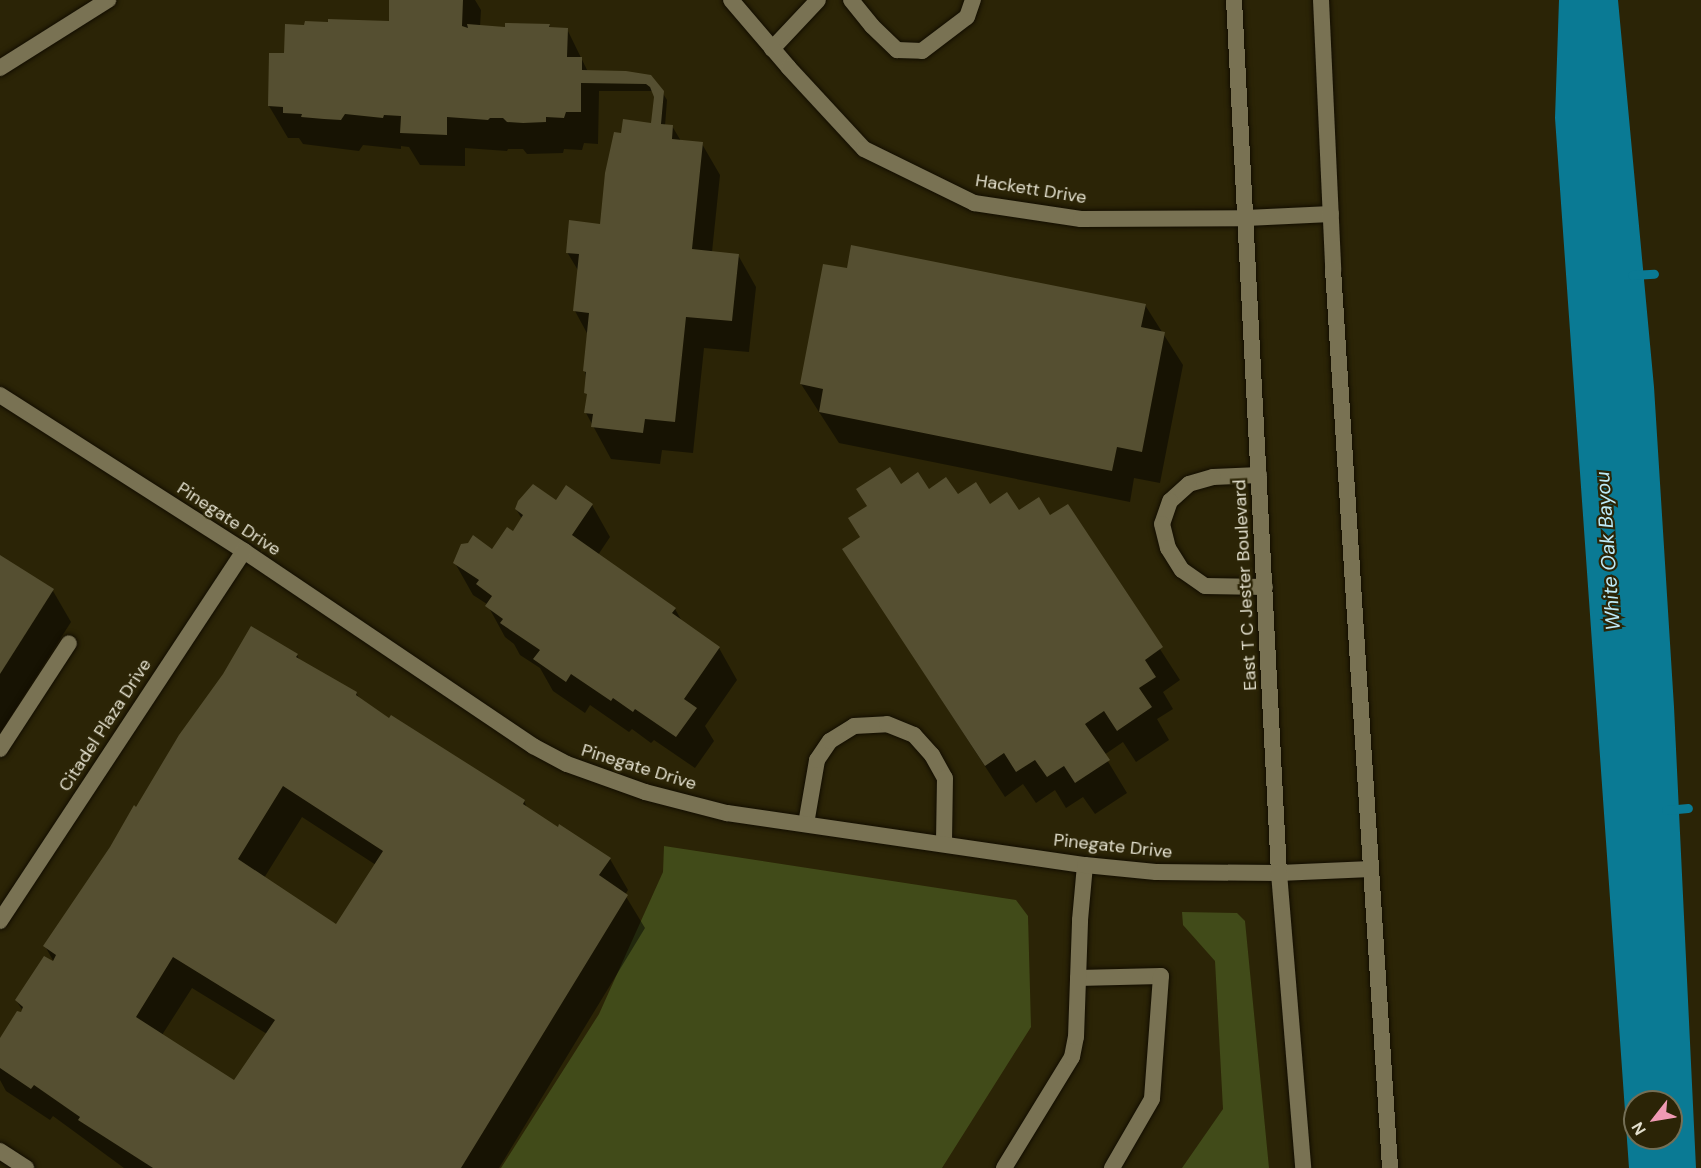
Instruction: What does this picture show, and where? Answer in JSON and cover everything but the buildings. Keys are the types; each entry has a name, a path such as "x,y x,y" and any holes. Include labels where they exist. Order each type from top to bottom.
{"street":[{"path":"0,68 108,0"},
{"name":"Hackett Drive","path":"731,0 772,49 864,148 974,203 1081,219 1246,218 1331,214"},
{"path":"772,49 818,0"},
{"path":"850,0 897,50 922,51 967,17 973,0"},
{"name":"East T C Jester Boulevard","path":"1234,0 1279,873 1303,1168"},
{"path":"1322,0 1331,214 1390,1168"},
{"name":"Pinegate Drive","path":"0,395 244,551 533,746 567,764 645,792 727,813 1085,865 1156,872 1279,873 1371,869"},
{"path":"1259,475 1213,477 1189,484 1170,501 1162,524 1168,548 1182,570 1205,586 1265,587"},
{"name":"Citadel Plaza Drive","path":"0,920 244,551"},
{"path":"0,749 69,643"},
{"path":"806,824 818,760 830,741 854,726 887,724 914,735 932,755 945,778 944,843"},
{"path":"1004,1168 1072,1057 1076,1037 1085,865"},
{"path":"1078,978 1161,976 1152,1099 1112,1168"},
{"path":"0,1151 26,1168"}],"green space":[{"path":"664,846 1016,900 1028,916 1031,1027 942,1168 501,1168 599,1014 663,872"},
{"path":"1182,912 1237,913 1245,921 1269,1168 1182,1168 1223,1109 1215,961 1183,925"}],"water":[{"name":"White Oak Bayou","path":"1559,0 1618,0 1654,387 1674,707 1696,1168 1629,1168 1628,1150 1683,1150 1683,1090 1624,1090 1555,118"}],"waterway":[{"path":"1632,275 1654,274"},
{"path":"1666,810 1688,808"}]}
